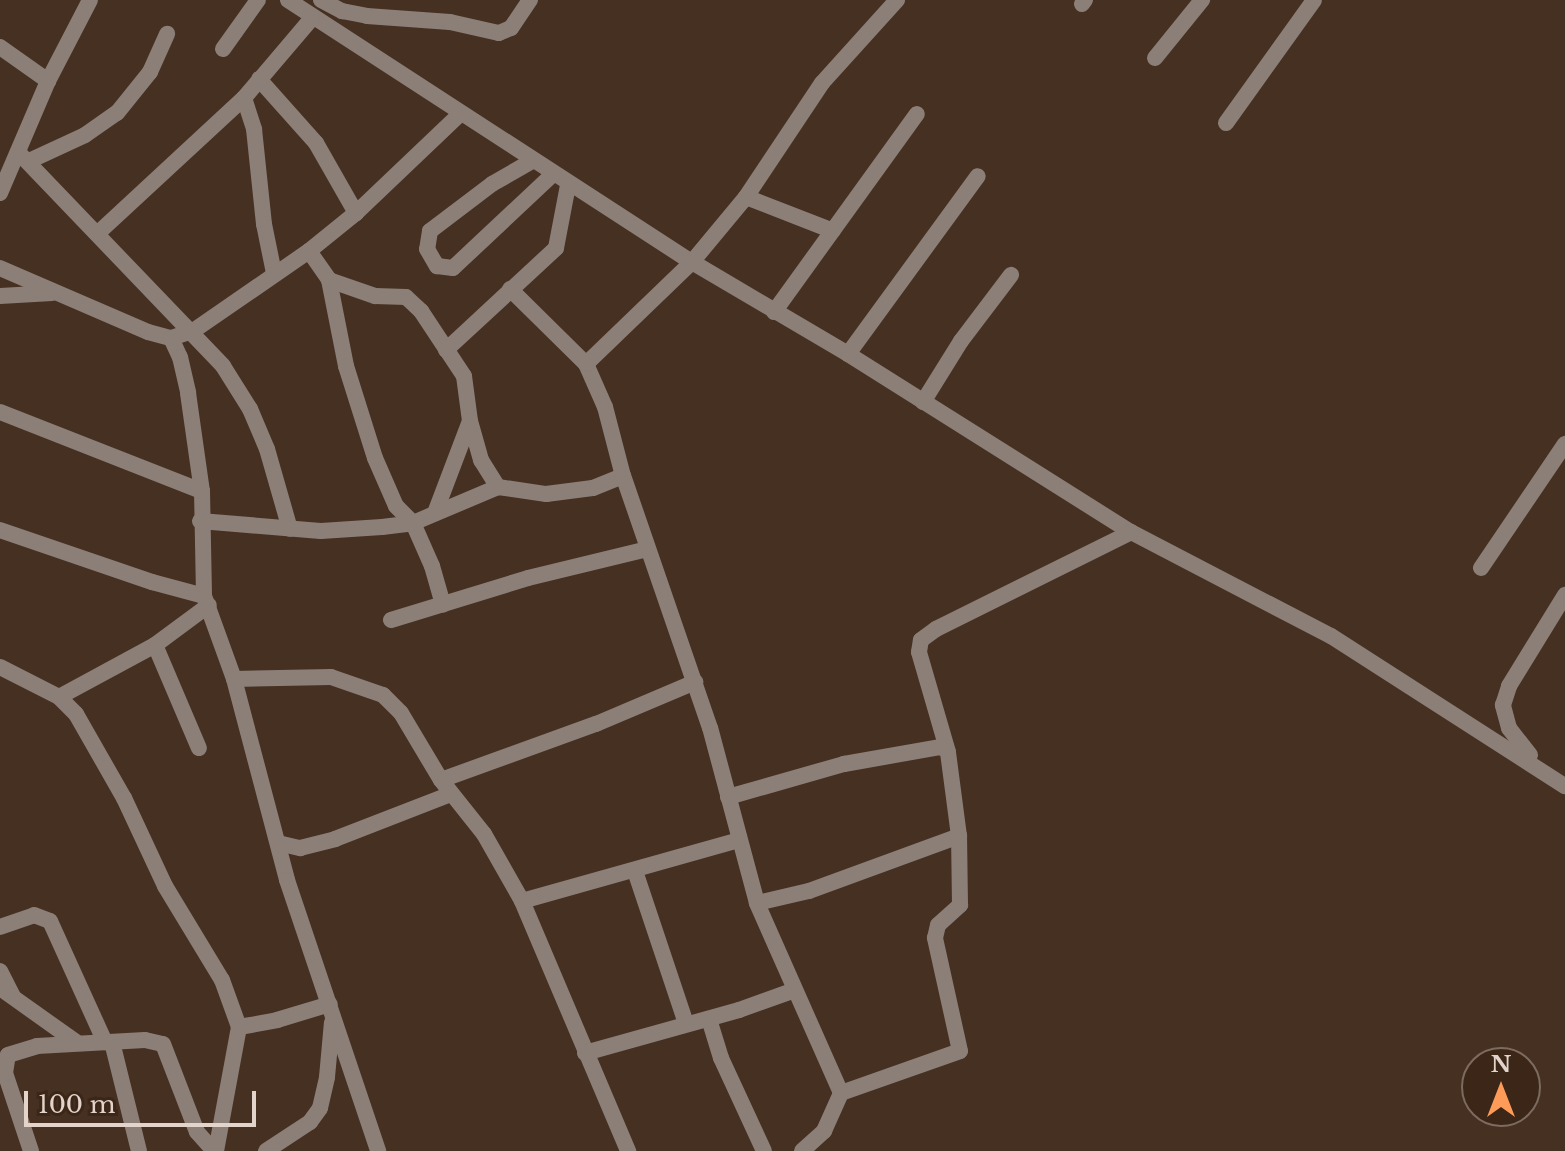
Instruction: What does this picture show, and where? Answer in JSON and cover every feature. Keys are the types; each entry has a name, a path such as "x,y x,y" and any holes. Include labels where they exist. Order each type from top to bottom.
{"street":[{"path":"0,193 24,156 48,81 90,0"},
{"path":"223,49 258,0"},
{"path":"288,0 568,185 848,354 1131,532 1331,636 1565,785"},
{"path":"321,0 342,11 367,16 450,22 499,33 511,28 530,0"},
{"path":"586,364 692,262 746,197 822,83 897,0"},
{"path":"1155,58 1202,0"},
{"path":"1226,123 1314,0"},
{"path":"97,234 244,98 312,18"},
{"path":"24,156 85,135 117,113 150,72 167,34"},
{"path":"0,47 48,81"},
{"path":"259,79 316,143 356,213"},
{"path":"244,98 254,129 264,224 274,273"},
{"path":"0,268 53,293 171,338 193,331 309,251 356,213 461,113"},
{"path":"774,312 917,114"},
{"path":"24,156 223,366 250,409 267,449 290,529"},
{"path":"532,161 492,184 430,231 427,249 437,266 453,268 553,174"},
{"path":"848,354 978,176"},
{"path":"446,350 559,244 568,185"},
{"path":"746,197 833,231"},
{"path":"309,251 329,280 346,366 375,458 396,506 413,523 432,566 443,604"},
{"path":"923,402 961,341 1011,275"},
{"path":"329,280 375,296 406,297 421,311 464,376 470,421 481,460 498,487"},
{"path":"510,289 586,364 605,407 623,476 695,682 757,903 841,1093"},
{"path":"0,296 53,293"},
{"path":"171,338 180,357 188,393 202,491 200,521 207,601 234,679 298,914 378,1151"},
{"path":"0,412 202,491"},
{"path":"435,513 470,421"},
{"path":"1481,568 1565,444"},
{"path":"200,521 290,529 353,530 413,523 498,487 546,494 593,488 623,476"},
{"path":"0,530 207,601"},
{"path":"802,1151 824,1131 841,1093 960,1051 935,938 938,925 960,905 959,836 945,749 919,652 921,640 949,622 1131,532"},
{"path":"391,620 528,578 648,549"},
{"path":"1565,595 1509,686 1502,711 1523,749 1565,785"},
{"path":"59,697 155,645 207,601"},
{"path":"155,645 199,748"},
{"path":"0,667 59,697 76,714 94,741 165,886 206,949 239,1027 215,1151"},
{"path":"234,679 331,677 383,695 401,713 446,787 484,834 522,901 628,1151"},
{"path":"278,843 300,848 335,839 446,787 695,682"},
{"path":"728,797 844,764 940,747 945,749"},
{"path":"757,903 809,891 959,836"},
{"path":"522,901 739,840"},
{"path":"635,871 686,1023"},
{"path":"0,927 34,915 50,921 108,1042 139,1151"},
{"path":"0,971 7,993 76,1042"},
{"path":"585,1053 709,1019 795,990"},
{"path":"239,1027 277,1020 330,1004"},
{"path":"266,1151 310,1122 320,1108 330,1056 330,1004"},
{"path":"709,1019 721,1058 764,1151"},
{"path":"31,1151 3,1077 5,1061 11,1053 76,1042 155,1040 163,1044 197,1132 215,1151"}]}
